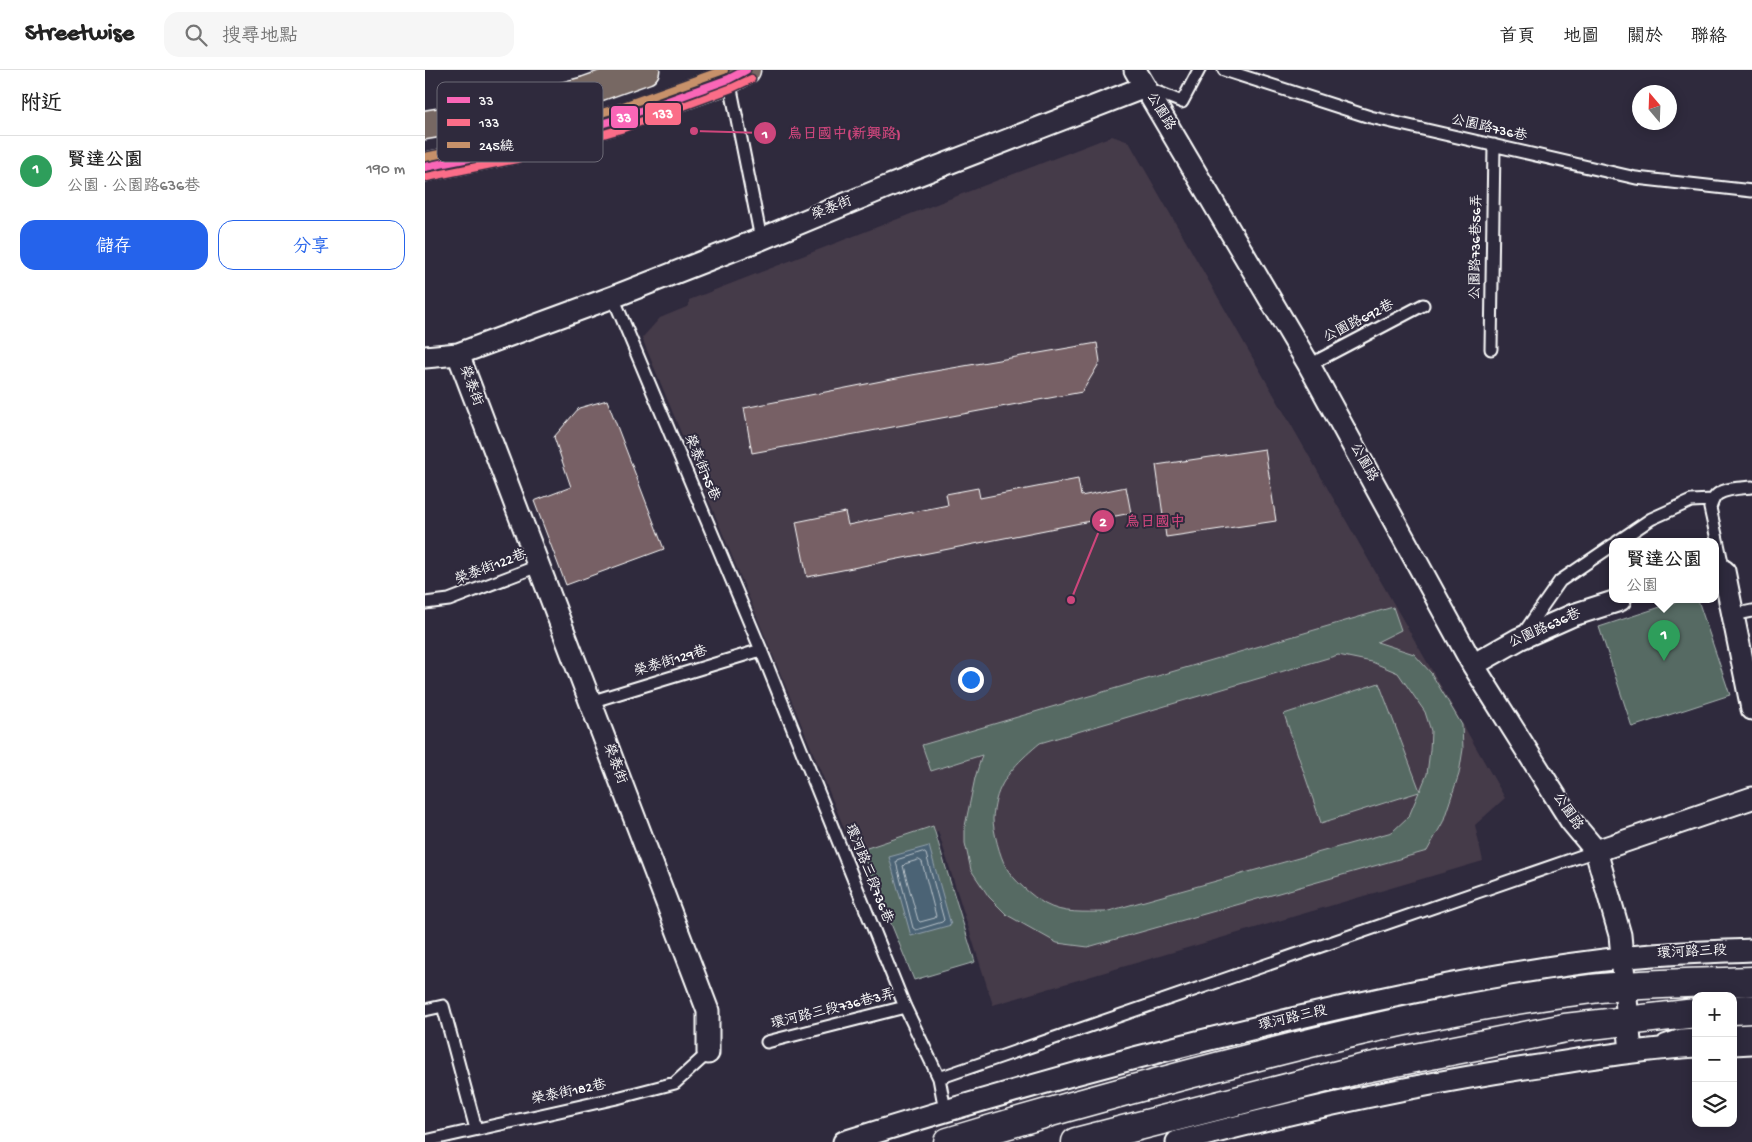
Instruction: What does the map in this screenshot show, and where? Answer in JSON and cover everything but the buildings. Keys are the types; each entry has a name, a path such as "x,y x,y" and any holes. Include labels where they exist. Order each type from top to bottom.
{"main road":[{"path":"603,85 645,70"},
{"path":"603,123 738,74"},
{"path":"425,167 451,162"}],"street":[{"name":"榮泰街","path":"708,1052 708,1011 458,354 613,297 761,239 1140,79"},
{"name":"公園路","path":"1140,79 1309,365 1473,666 1571,821 1596,851 1621,935 1631,1052"},
{"path":"425,357 458,354"},
{"path":"1720,572 1743,613 1752,709"},
{"name":"公園路636巷","path":"1473,666 1519,639 1573,615 1611,603"},
{"path":"1596,851 1752,798"},
{"name":"環河路三段","path":"844,1142 945,1110 1188,1044 1348,1006 1471,980 1623,958 1677,953 1752,950"},
{"name":"環河路三段","path":"948,1142 1196,1072 1359,1030 1476,1006 1589,989 1741,981"},
{"path":"1737,1010 1752,1009"},
{"path":"1076,1142 1365,1068 1546,1032 1692,1013"},
{"path":"1737,1044 1752,1043"},
{"path":"1177,1142 1372,1096 1492,1073 1631,1052 1692,1046"}],"lane":[{"path":"1140,79 1182,102 1199,70"},
{"name":"公園路736巷","path":"1225,70 1370,116 1636,178 1752,190"},
{"path":"738,74 761,239"},
{"name":"公園路736巷56弄","path":"1491,349 1494,145"},
{"name":"榮泰街75巷","path":"613,297 761,650"},
{"name":"公園路692巷","path":"1309,365 1423,306"},
{"path":"1715,538 1710,508 1712,500 1717,494 1752,487"},
{"path":"1623,538 1651,519 1683,504 1691,501 1712,500"},
{"path":"1519,639 1560,582 1609,548"},
{"name":"榮泰街122巷","path":"425,603 449,600 538,566"},
{"name":"榮泰街129巷","path":"590,702 761,650"},
{"name":"環河路三段736巷","path":"761,650 905,1007 939,1078 945,1110"},
{"path":"939,1078 1596,851"},
{"path":"425,1010 443,1006 476,1129"},
{"name":"環河路三段736巷3弄","path":"767,1042 905,1007"},
{"path":"1737,1031 1752,1030"},
{"path":"1631,1052 1681,1035 1692,1034"},
{"name":"榮泰街182巷","path":"425,1141 617,1098 675,1083 708,1052"}],"shaded area":[{"path":"1112,136 1129,142 1505,798 1475,825 1483,861 993,1005 938,831 856,857 642,338 660,318 689,306 689,300"}],"green space":[{"path":"1673,603 1699,603 1730,695 1632,727 1599,627"},
{"path":"1393,607 1401,630 1377,642 1414,654 1431,673 1462,725 1463,749 1459,774 1443,822 1427,851 1088,947 1057,943 1007,915 989,897 971,870 965,843 965,826 982,755 931,771 922,745","holes":["1338,655 1372,662 1398,673 1425,712 1431,731 1430,750 1427,774 1420,791 1379,683 1284,714 1321,823 1419,792 1409,816 1392,832 1105,912 1074,912 1045,904 1023,887 1006,867 999,850 993,824 996,800 1008,775 1040,743"]},
{"path":"933,826 975,962 914,980 861,850"}],"water":[{"path":"929,846 951,925 911,936 889,857"}],"transit line":[{"name":"245繞","path":"603,112 724,70"},
{"name":"33","path":"603,123 729,79 746,70"},
{"name":"133","path":"603,134 732,88 751,79"},
{"name":"245繞","path":"425,157 437,155"},
{"name":"33","path":"425,167 450,162"},
{"name":"133","path":"427,177 502,162"}],"place":[{"name":"烏日國中(新興路)","path":"694,131"},
{"name":"烏日國中","path":"1071,600"},
{"name":"賢達公園","path":"1664,661"}]}
